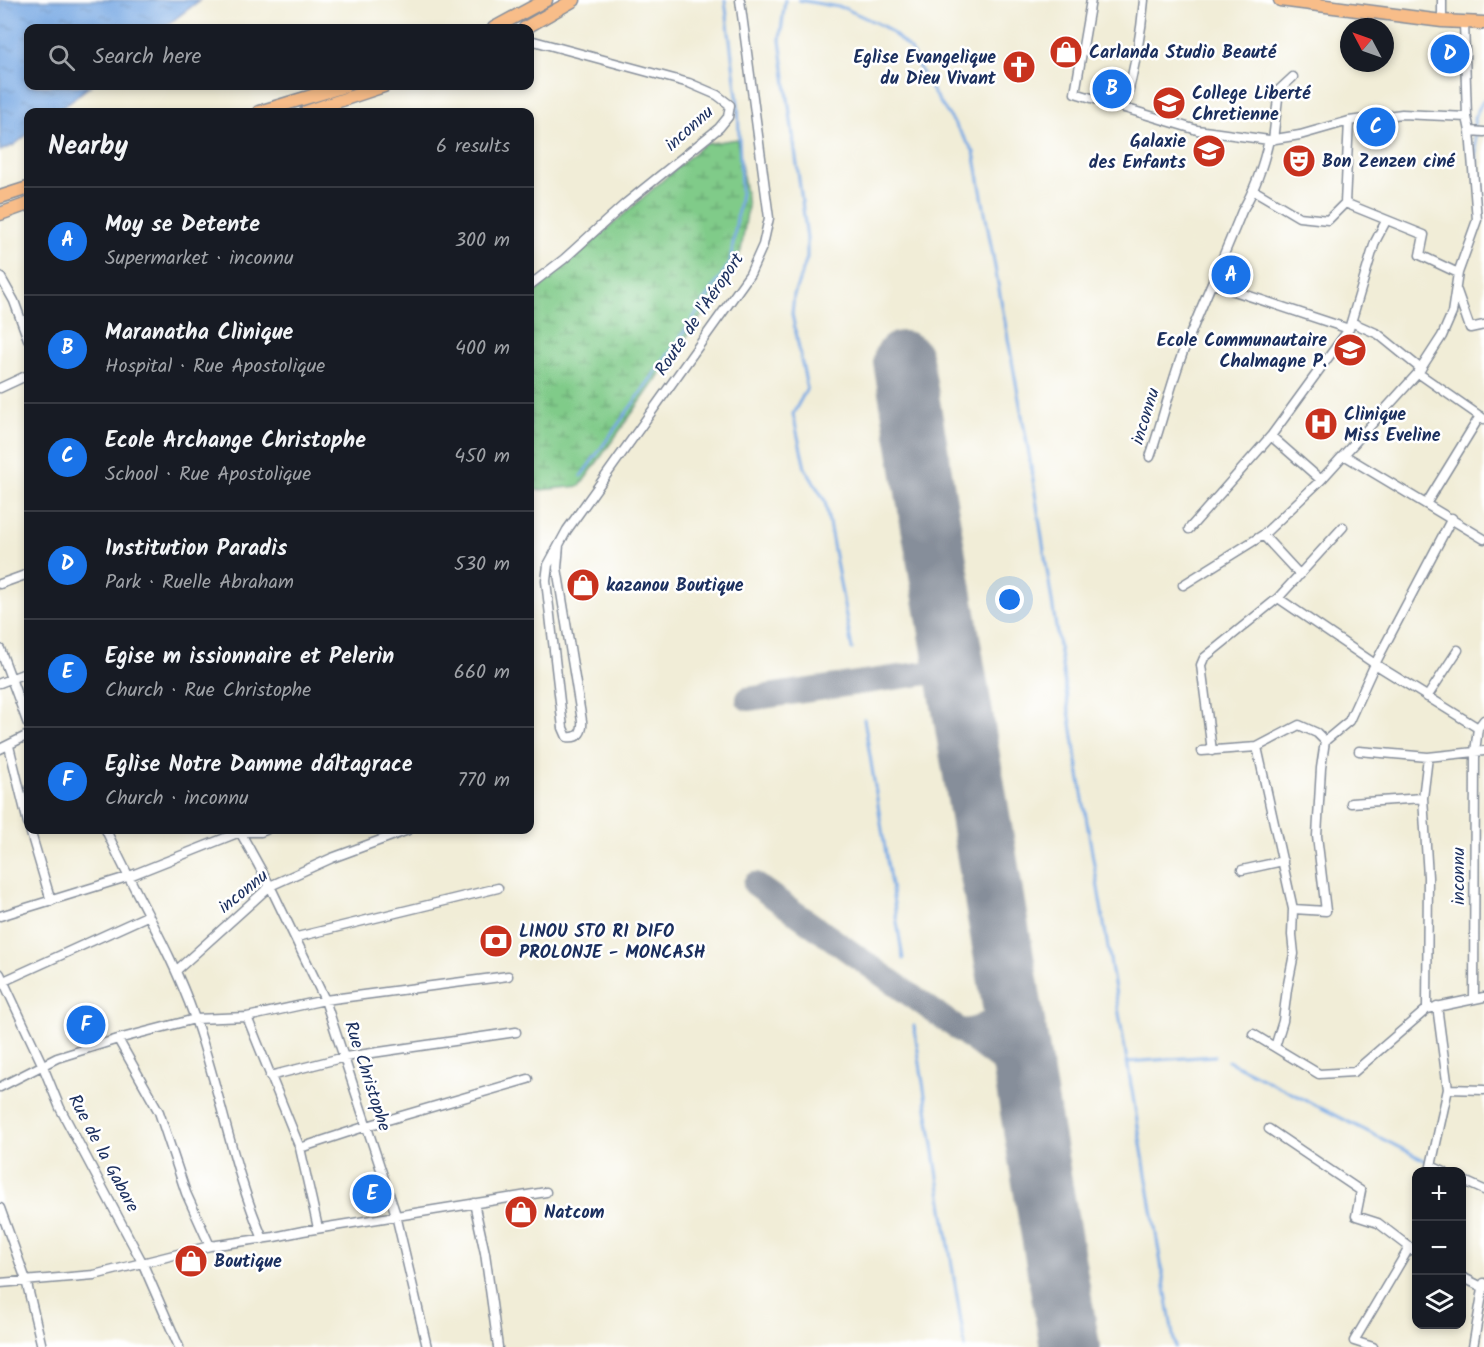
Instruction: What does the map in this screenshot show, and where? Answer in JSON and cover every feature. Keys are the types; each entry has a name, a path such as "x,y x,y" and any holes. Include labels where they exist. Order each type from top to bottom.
{"main road":[{"path":"501,24 546,0"},
{"path":"532,24 574,0"},
{"path":"1280,0 1442,21 1484,23"},
{"path":"272,108 332,90"},
{"path":"328,108 374,90"},
{"path":"0,197 24,189"},
{"path":"0,214 24,205"}],"street":[{"name":"Route de l'Aéroport","path":"560,545 557,568 582,727 577,737 573,738 567,737 563,728 546,580 548,565 567,530 750,274 763,245 769,218 740,0"},
{"path":"1091,0 1076,93 1124,108 1197,130 1271,140 1300,135 1349,121 1402,114 1467,117"},
{"path":"1124,108 1139,43 1144,0"},
{"path":"1442,0 1442,21"},
{"path":"1183,585 1263,535 1321,480 1420,371 1442,336 1452,313 1458,273 1480,221 1476,131 1467,117 1464,22"},
{"name":"inconnu","path":"534,41 689,83 717,95 730,105 730,111 719,128 534,282"},
{"path":"1271,140 1279,90 1293,77"},
{"path":"316,95 322,108"},
{"path":"1255,191 1299,217 1328,220 1345,203 1349,121"},
{"name":"inconnu","path":"1150,457 1161,425 1167,397 1184,350 1242,212 1255,191 1271,140"},
{"path":"1345,203 1424,235 1420,255 1458,273"},
{"path":"1189,529 1271,436 1350,325 1376,242 1386,220"},
{"path":"0,276 14,301 24,328"},
{"path":"1213,284 1378,334 1420,371 1482,418 1426,504"},
{"path":"1456,290 1470,328 1484,324"},
{"path":"0,388 24,377"},
{"path":"1271,436 1321,480"},
{"path":"1344,454 1484,539"},
{"path":"1293,909 1326,911 1317,836 1325,741 1349,721 1375,664 1452,518"},
{"path":"1212,751 1201,665 1204,658 1278,598 1343,526"},
{"path":"1263,535 1300,575"},
{"path":"0,584 24,575"},
{"path":"1278,598 1375,664 1478,728"},
{"path":"0,649 24,713"},
{"path":"1427,697 1458,650"},
{"path":"0,683 24,674"},
{"name":"inconnu","path":"1474,999 1480,752 1478,728 1484,720"},
{"path":"1202,751 1257,747 1299,724 1317,733 1325,741"},
{"path":"24,737 4,747 24,810"},
{"path":"1257,747 1293,909 1294,954 1283,1021 1275,1047"},
{"path":"1359,751 1428,757 1480,752"},
{"name":"inconnu","path":"1427,1009 1428,877 1423,798 1428,757"},
{"path":"1351,803 1423,798"},
{"path":"31,834 51,901"},
{"path":"108,834 127,877 177,970 195,1018 248,1199 263,1239"},
{"path":"0,915 127,877 232,834"},
{"name":"Rue Christophe","path":"241,834 297,937 326,1000 396,1215 427,1347"},
{"name":"inconnu","path":"177,970 270,886 332,858 397,834"},
{"path":"1242,870 1283,861"},
{"path":"297,937 498,888"},
{"path":"2,977 147,916"},
{"path":"0,1087 42,1064 118,1039 195,1018 247,1017 326,1000 508,976"},
{"name":"Rue de la Gabare","path":"2,977 60,1108 142,1262 179,1347"},
{"path":"1253,1034 1319,1074 1354,1072 1427,1009 1484,997"},
{"path":"1433,1167 1431,1166 1448,1089 1437,1006"},
{"path":"247,1017 300,1148 318,1228"},
{"path":"270,1076 345,1057 516,1032"},
{"path":"118,1039 159,1113 186,1193 210,1246"},
{"path":"300,1148 528,1079"},
{"path":"1448,1089 1484,1090"},
{"path":"1269,1129 1361,1191 1356,1216 1378,1223 1412,1249"},
{"path":"1466,1182 1484,1190"},
{"path":"0,1283 94,1275 210,1246 546,1191"},
{"path":"474,1203 485,1253 498,1347"},
{"path":"0,1208 26,1280 42,1347"},
{"path":"1373,1347 1354,1341 1412,1252"},
{"path":"1466,1278 1483,1286 1473,1347"}],"green space":[{"path":"1444,39 1460,41 1459,69 1438,66"},
{"path":"737,139 748,206 741,251 708,307 580,486 534,491 534,293 704,144"}],"water":[{"path":"0,0 200,0 168,24 24,24 24,90 85,90 61,108 24,108 24,137 14,145 0,151"}],"waterway":[{"path":"581,476 680,338 730,263 741,192 738,104 725,0"},
{"path":"785,0 780,40 807,238 807,258 794,295 792,314 807,388 793,414 805,468 825,501 852,649"},
{"path":"799,0 844,8 883,26 897,37 911,50 926,82 974,152 1029,454 1079,775 1175,1347"},
{"path":"1478,182 1474,118 1484,99"},
{"path":"864,719 903,959"},
{"path":"914,1026 965,1347"},
{"path":"1127,1062 1215,1056"},
{"path":"1228,1061 1430,1163"}],"taxiway":[{"path":"748,699 927,673 941,664 950,640"},
{"path":"927,673 947,678 960,697"},
{"path":"755,884 998,1059 1026,1091"},
{"path":"961,1031 985,1025 1002,1009 1010,994"}],"runway":[{"path":"903,361 1070,1347"}],"place":[{"name":"Carlanda Studio Beauté","path":"1066,52"},
{"name":"Institution Paradis","path":"1450,54"},
{"name":"Eglise Evangelique du Dieu Vivant","path":"1019,67"},
{"name":"Maranatha Clinique","path":"1112,89"},
{"name":"College Liberté Chretienne","path":"1169,103"},
{"name":"Ecole Archange Christophe","path":"1376,127"},
{"name":"Galaxie des Enfants","path":"1209,151"},
{"name":"Bon Zenzen ciné","path":"1299,161"},
{"name":"Moy se Detente","path":"1231,275"},
{"name":"Ecole Communautaire Chalmagne P.","path":"1350,350"},
{"name":"Clinique Miss Eveline","path":"1321,424"},
{"name":"kazanou Boutique","path":"583,585"},
{"name":"LINOU STO RI DIFO PROLONJE - MONCASH","path":"496,941"},
{"name":"Eglise Notre Damme dáltagrace","path":"86,1025"},
{"name":"Egise m issionnaire et Pelerin","path":"372,1194"},
{"name":"Natcom","path":"521,1212"},
{"name":"Boutique","path":"191,1261"}]}
